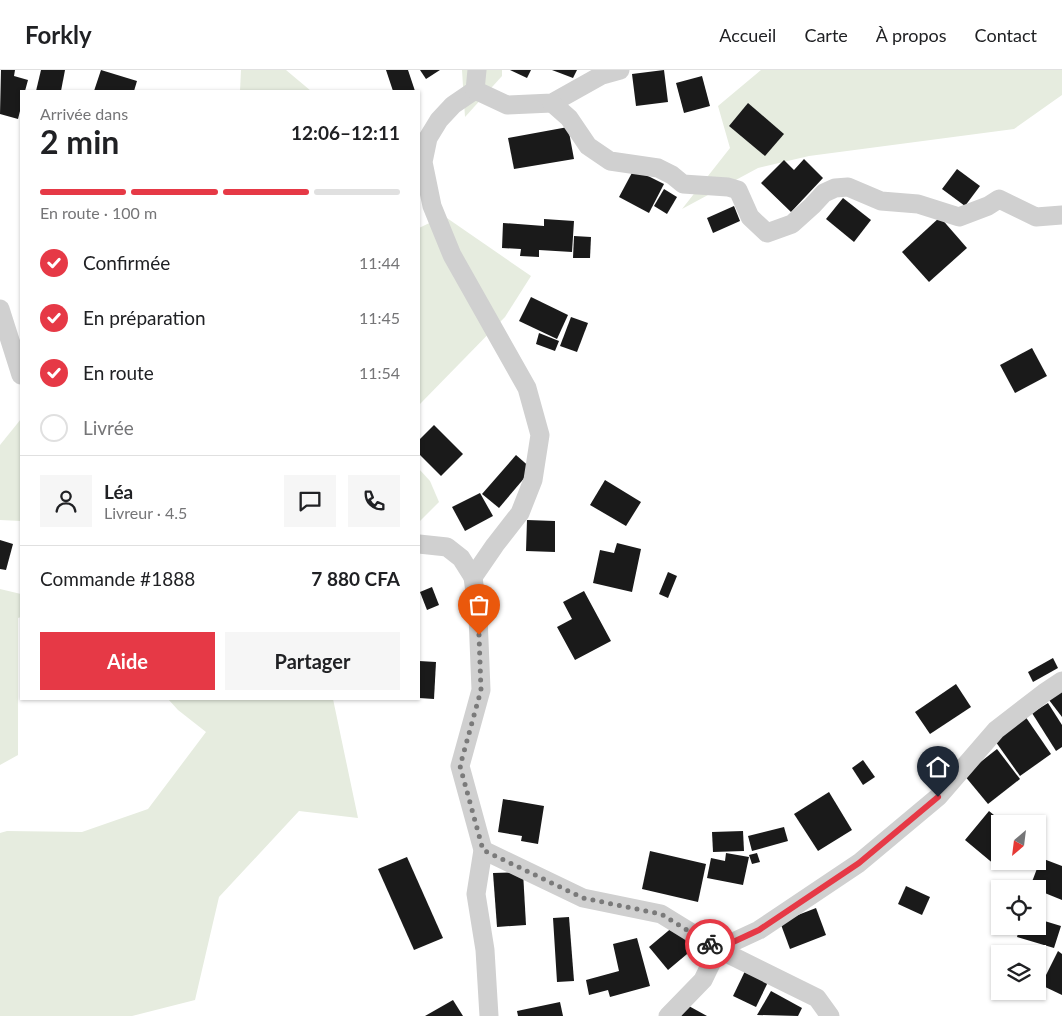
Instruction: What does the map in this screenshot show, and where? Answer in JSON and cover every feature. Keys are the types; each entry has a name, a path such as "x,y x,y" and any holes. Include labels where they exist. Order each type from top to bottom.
{"street":[{"path":"475,90 477,70"},
{"path":"475,90 507,105 552,103 602,75 620,70"},
{"path":"474,577 520,513 533,480 540,435 528,388 452,255 432,206 423,162 428,138 439,120 453,105 475,90"},
{"path":"552,103 569,118 588,146 610,161 658,168 672,175 683,184 728,187 738,190 750,217 767,233 792,224 824,193 835,188 848,187 881,202 918,204 959,217 988,206 999,199 1036,217 1062,214"},
{"path":"0,309 20,372"},
{"path":"420,544 447,547 461,558 474,577 478,616 481,690 460,766 483,850 476,894 485,950 489,1016"},
{"path":"668,1016 703,980 718,949 759,930 859,863 938,797 996,730 1062,680"},
{"path":"483,850 583,898 661,914 718,949 817,998 830,1016"}],"shaded area":[{"path":"241,70 286,70 310,90 240,90"},
{"path":"462,70 502,70 502,76 465,117"},
{"path":"761,70 1062,70 1062,95 1014,129 809,156 758,168 682,209 730,148 718,106"},
{"path":"444,216 531,276 505,317 420,404 420,228"},
{"path":"20,420 20,521 0,520 0,445"},
{"path":"420,470 430,481 439,502 420,521"},
{"path":"0,589 20,594 20,617 18,618 18,755 0,765"},
{"path":"169,700 333,700 358,818 299,811 219,897 195,1000 132,1016 0,1016 0,833 7,831 82,832 148,809 206,732 178,710"}],"building":[{"path":"1,70 15,70 14,76 28,80 25,90 20,90 18,119 0,114"},
{"path":"41,70 65,70 61,90 36,90"},
{"path":"101,70 137,81 134,90 94,90"},
{"path":"386,70 408,70 415,90 393,90"},
{"path":"420,70 440,70 426,79"},
{"path":"510,70 531,70 527,78"},
{"path":"552,70 577,70 573,78"},
{"path":"664,70 668,102 636,106 632,74"},
{"path":"702,76 710,106 684,113 676,83"},
{"path":"748,103 784,134 765,156 729,126"},
{"path":"568,127 574,159 514,169 508,138"},
{"path":"804,159 823,178 791,212 761,183 784,160 794,170"},
{"path":"634,169 664,184 649,213 619,197"},
{"path":"957,169 980,186 965,206 942,189"},
{"path":"664,189 677,197 667,214 654,206"},
{"path":"843,198 871,220 854,242 826,219"},
{"path":"734,206 740,221 713,233 707,218"},
{"path":"940,217 967,248 929,282 902,252"},
{"path":"544,219 574,221 572,252 539,250 539,257 520,256 521,249 502,248 503,223 544,226"},
{"path":"574,236 591,237 590,258 573,258"},
{"path":"531,297 568,315 557,339 519,321"},
{"path":"571,317 588,323 577,352 560,346"},
{"path":"539,333 559,341 555,351 536,344"},
{"path":"1032,348 1047,376 1015,393 1000,365"},
{"path":"434,425 463,454 441,476 420,455 420,439"},
{"path":"516,455 532,469 499,508 482,494"},
{"path":"605,480 641,502 626,526 590,505"},
{"path":"480,493 493,516 465,531 452,507"},
{"path":"527,520 555,521 555,552 526,551"},
{"path":"0,540 13,544 6,570 0,569"},
{"path":"617,543 641,549 632,592 593,583 600,550 614,553"},
{"path":"668,572 677,576 668,598 659,594"},
{"path":"432,587 439,605 427,610 420,592"},
{"path":"584,591 611,641 575,660 557,627 572,619 563,602"},
{"path":"1053,658 1058,668 1033,682 1028,672"},
{"path":"420,661 436,662 434,699 420,698"},
{"path":"956,684 971,707 930,734 915,712"},
{"path":"1062,690 1062,717 1049,700"},
{"path":"1048,703 1062,725 1062,747 1056,751 1032,713"},
{"path":"1025,716 1051,754 1020,776 993,738"},
{"path":"997,749 1020,779 988,804 964,775"},
{"path":"863,760 875,777 863,785 852,768"},
{"path":"829,792 852,830 818,851 794,814"},
{"path":"503,799 544,806 538,844 521,841 522,836 498,832"},
{"path":"989,811 994,815 991,815 991,862 965,840"},
{"path":"784,827 788,841 752,851 748,836"},
{"path":"743,831 744,851 713,852 712,832"},
{"path":"650,851 706,864 698,902 642,889"},
{"path":"726,853 749,857 743,885 707,878 711,858 725,861"},
{"path":"757,853 760,862 752,864 749,855"},
{"path":"407,857 443,938 414,950 378,869"},
{"path":"1046,860 1062,866 1062,900 1046,894 1046,880 1033,880 1036,870 1046,870"},
{"path":"523,872 526,925 497,927 493,873"},
{"path":"906,886 930,897 922,915 898,904"},
{"path":"816,908 826,935 790,949 780,922"},
{"path":"569,917 574,981 557,982 553,918"},
{"path":"1046,921 1061,926 1054,948 1017,937 1018,935 1046,935"},
{"path":"674,926 693,949 668,970 649,947"},
{"path":"637,938 650,986 610,997 608,990 589,995 586,980 619,971 613,944"},
{"path":"1058,951 1062,954 1062,995 1046,987 1046,975"},
{"path":"746,969 769,980 756,1007 733,996"},
{"path":"771,991 802,1008 798,1016 757,1015"},
{"path":"453,1000 463,1016 425,1016"},
{"path":"560,1002 563,1016 518,1016 517,1011"},
{"path":"687,1005 707,1016 681,1016"}],"way so far":[{"path":"479,635 481,690 460,766 483,850 583,898 661,914 710,944"}],"route":[{"path":"710,944 718,949 759,930 859,863 938,797"}]}
